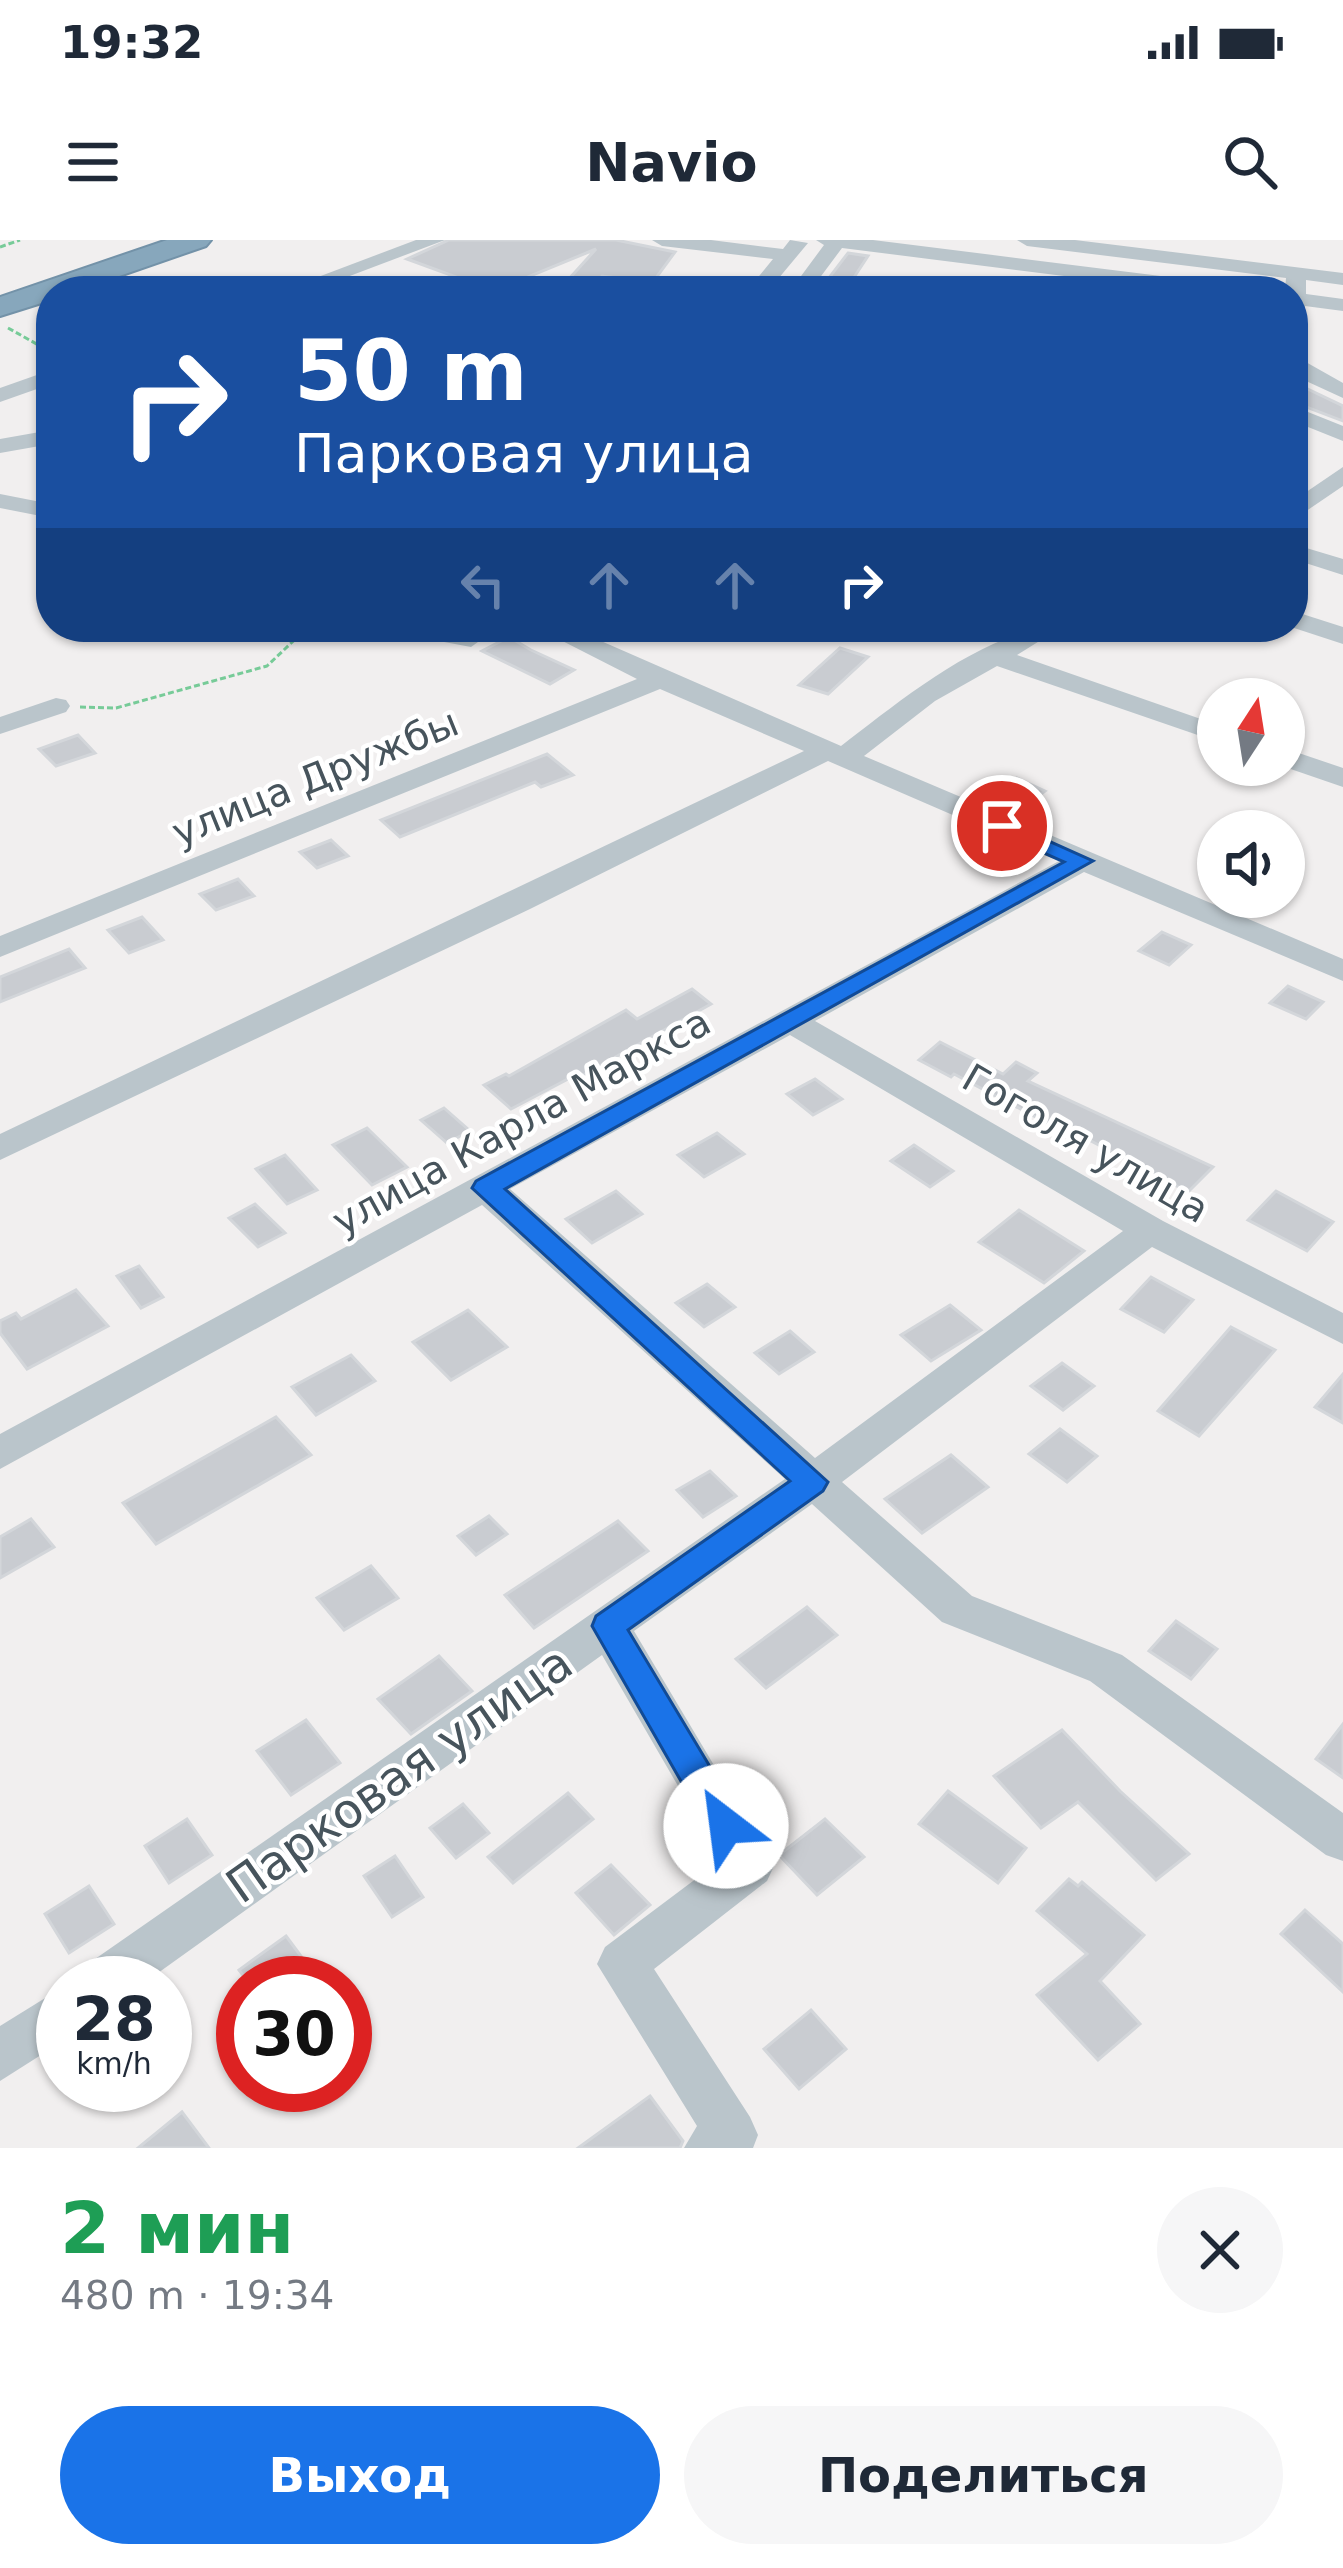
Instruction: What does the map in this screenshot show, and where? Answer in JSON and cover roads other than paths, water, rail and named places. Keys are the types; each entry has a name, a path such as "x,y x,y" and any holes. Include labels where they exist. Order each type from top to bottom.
{"highway":[{"path":"59,276 166,240"},
{"path":"92,276 196,240"},
{"path":"0,296 36,284"},
{"path":"0,308 36,296"}],"street":[{"path":"334,276 435,240"},
{"path":"662,240 794,247"},
{"path":"826,240 1086,276"},
{"path":"1027,240 1343,279"},
{"path":"811,276 838,241"},
{"path":"770,276 794,247"},
{"path":"1308,300 1343,304"},
{"path":"1308,375 1339,386"},
{"path":"0,395 36,382"},
{"path":"1308,419 1343,434"},
{"path":"0,446 36,439"},
{"path":"1308,502 1343,474"},
{"path":"0,501 36,508"},
{"path":"1308,556 1343,567"},
{"path":"1308,625 1343,636"},
{"path":"580,642 1343,970"},
{"path":"0,1148 836,754 925,695 1021,642"},
{"path":"994,656 1197,727"},
{"name":"улица Дружбы","path":"0,947 660,680"},
{"path":"0,726 56,706"},
{"path":"1305,764 1343,778"},
{"name":"улица Карла Маркса","path":"0,1453 1082,861"},
{"name":"Гоголя улица","path":"791,1021 1150,1230 1338,1319"},
{"path":"486,1188 957,1610 1106,1668 1343,1840"},
{"name":"Парковая улица","path":"141,1956 812,1482 1150,1230"},
{"path":"608,1626 750,1866 622,1964 732,2135 710,2148"},
{"path":"0,2056 36,2030"}]}
